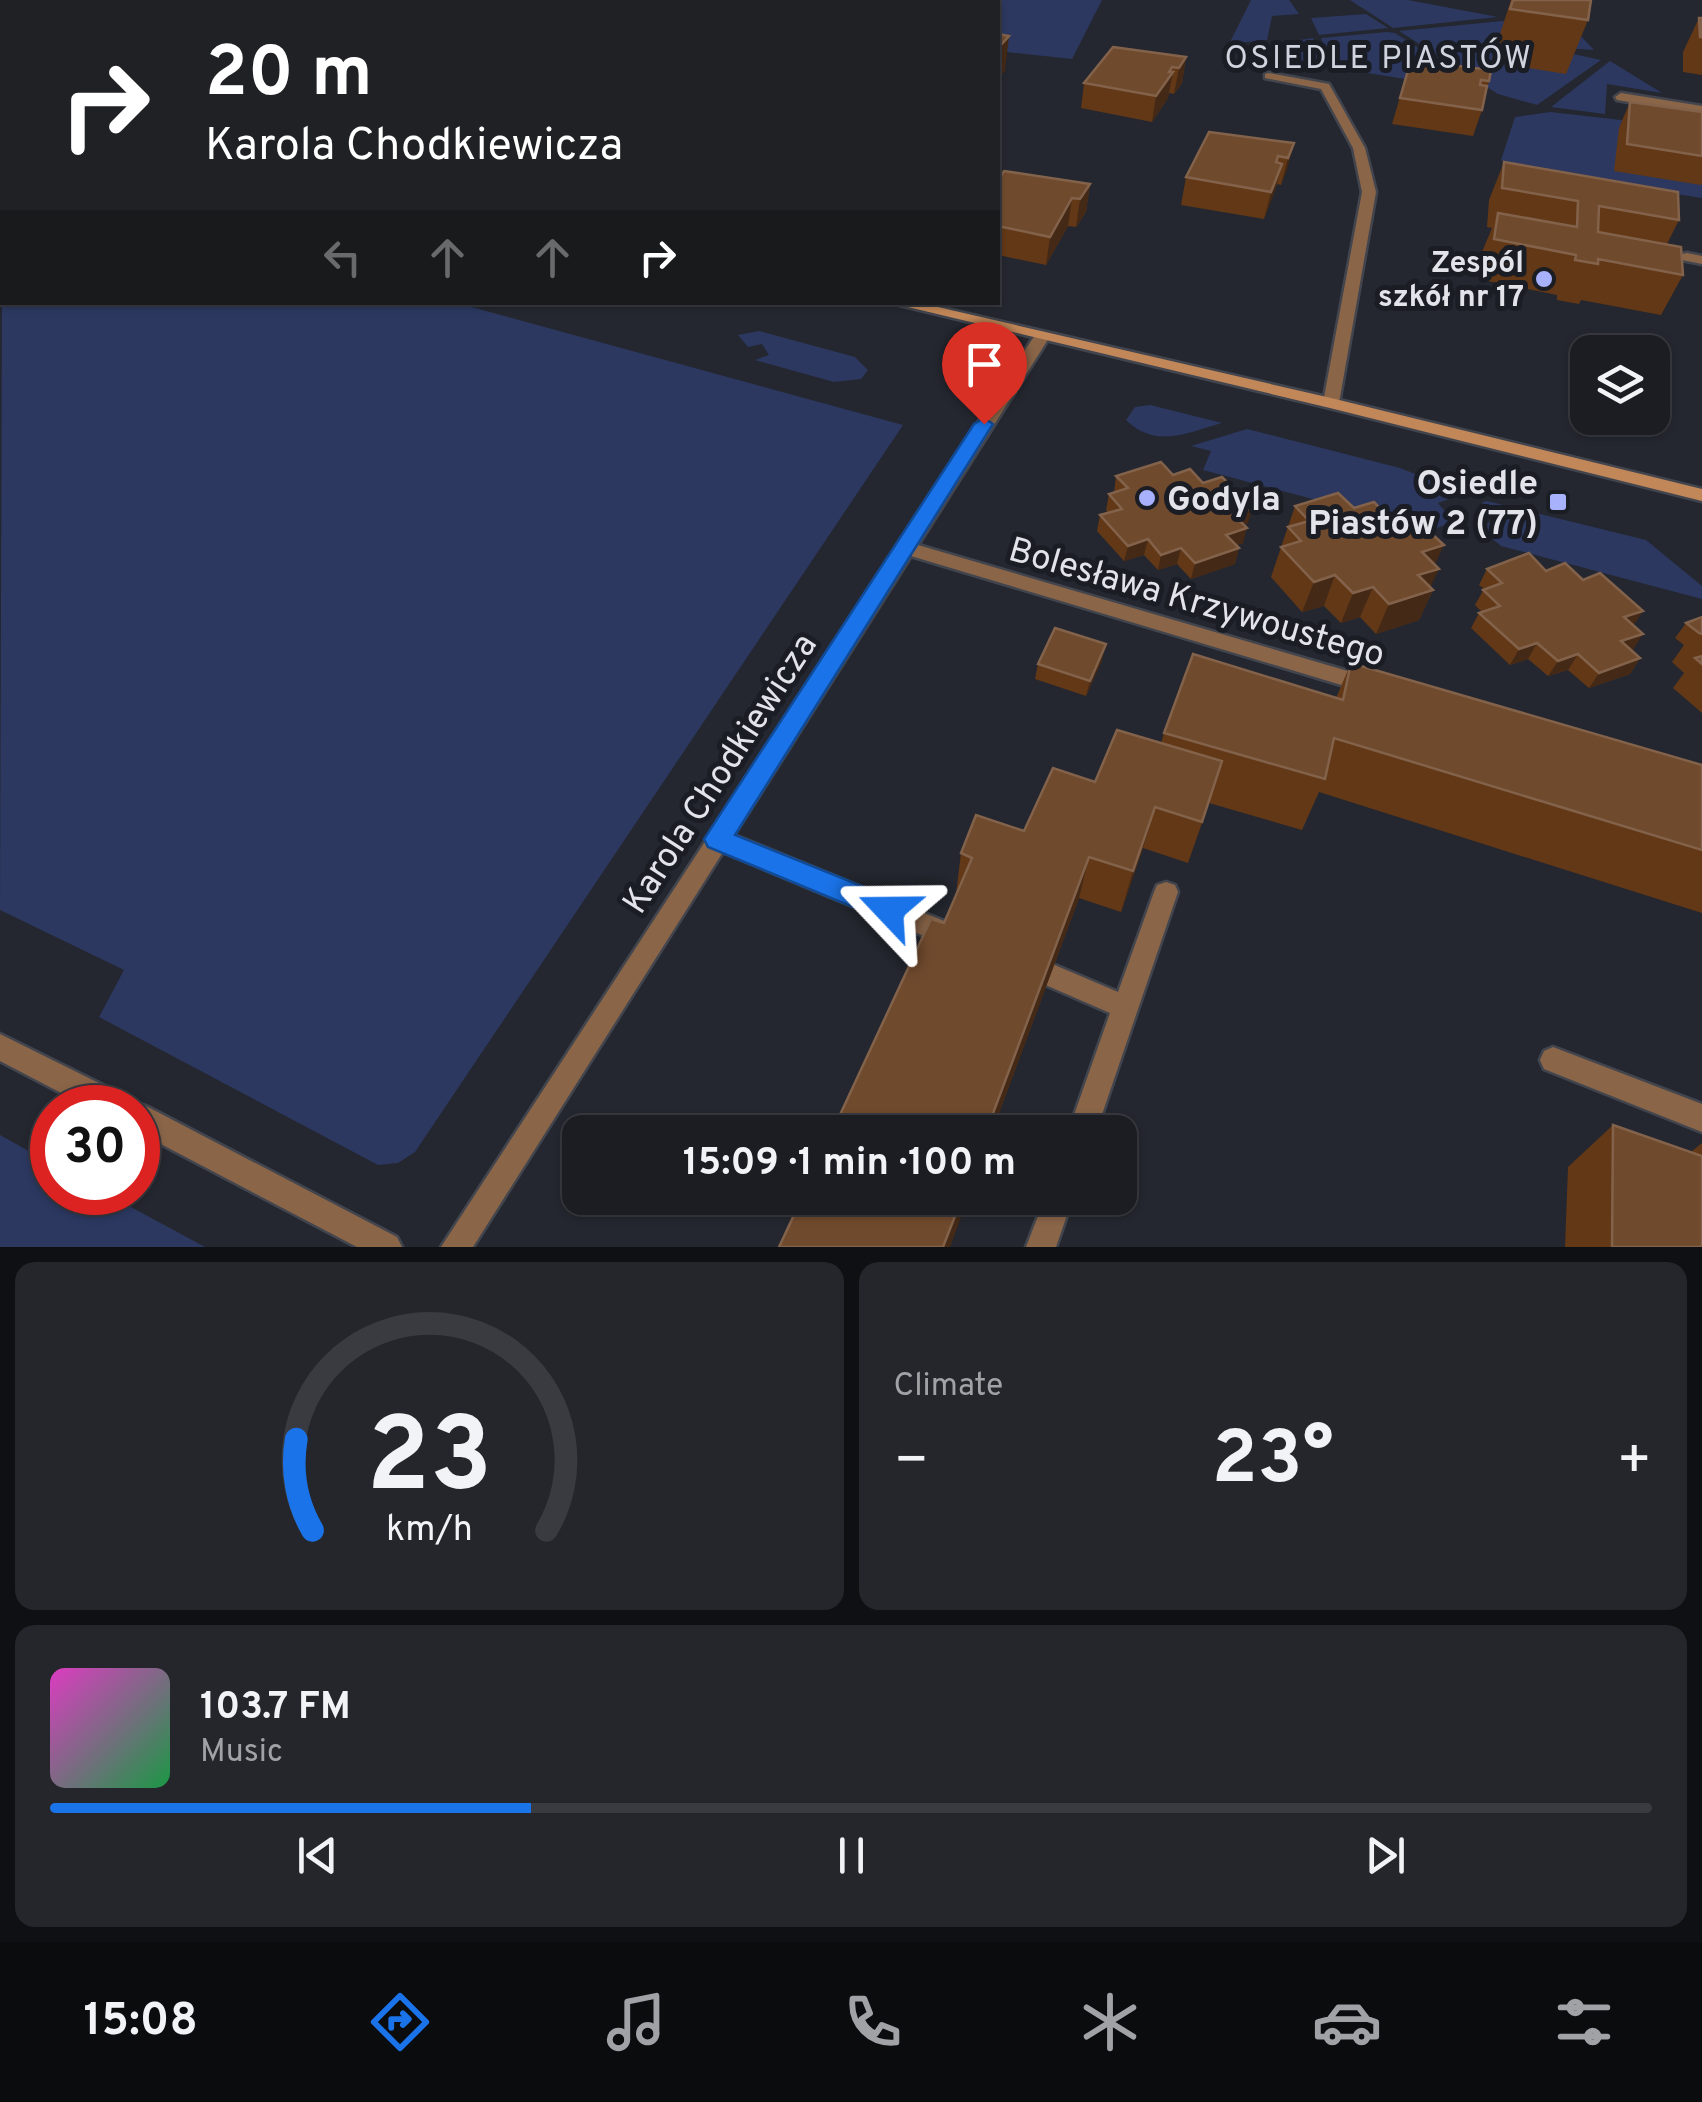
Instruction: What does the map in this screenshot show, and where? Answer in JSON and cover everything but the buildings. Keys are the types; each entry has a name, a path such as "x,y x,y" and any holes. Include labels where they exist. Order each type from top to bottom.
{"street":[{"path":"1269,76 1324,86 1360,148 1369,192 1331,403"},
{"path":"1620,97 1702,110"},
{"path":"906,305 1331,403 1702,495"},
{"name":"Karola Chodkiewicza","path":"456,1247 1041,338"},
{"name":"Bolesława Krzywoustego","path":"905,548 1383,689"},
{"path":"718,839 952,936"},
{"path":"1088,1115 1166,892"},
{"path":"1050,976 1125,1007"},
{"path":"0,1046 75,1085"},
{"path":"1553,1060 1702,1118"},
{"path":"160,1128 387,1247"},
{"path":"1041,1247 1052,1215"}],"shaded area":[{"path":"1000,0 1102,0 1072,59 1000,51"},
{"path":"1251,0 1289,0 1299,14 1272,16 1267,40 1229,44"},
{"path":"1350,0 1408,0 1498,17 1393,28"},
{"path":"1366,14 1388,28 1319,35 1311,18"},
{"path":"1513,20 1577,32 1594,50 1565,48 1564,52 1601,60 1537,105 1498,94 1399,31"},
{"path":"1395,33 1487,92 1330,67 1321,38"},
{"path":"1313,38 1325,67 1299,63 1301,55 1269,50 1266,58 1226,51"},
{"path":"1610,61 1662,93 1607,84 1605,114 1551,107"},
{"path":"1550,112 1692,128 1702,158 1702,198 1516,169 1501,160 1515,117"},
{"path":"2,305 464,305 903,425 415,1152 398,1163 378,1165 99,1017 124,970 0,910"},
{"path":"759,331 855,357 868,370 861,379 834,382 755,360 769,355 762,344 748,347 738,335"},
{"path":"1150,405 1222,423 1172,436 1149,434 1126,420 1135,407"},
{"path":"1247,429 1400,468 1458,491 1461,495 1438,503 1454,522 1431,530 1203,470 1211,451 1191,446"},
{"path":"1482,502 1646,540 1702,586 1702,599 1501,546 1478,527 1498,519"},
{"path":"0,1135 30,1152 30,1215 146,1215 205,1247 0,1247"}],"place":[{"name":"Zespól szkół nr 17","path":"1544,279"},
{"name":"Godyla","path":"1147,498"},
{"name":"Osiedle Piastów 2 (77)","path":"1558,502"}],"district":[{"name":"OSIEDLE PIASTÓW","path":"1379,57"}],"route":[{"path":"889,910 718,839 984,424"}]}
